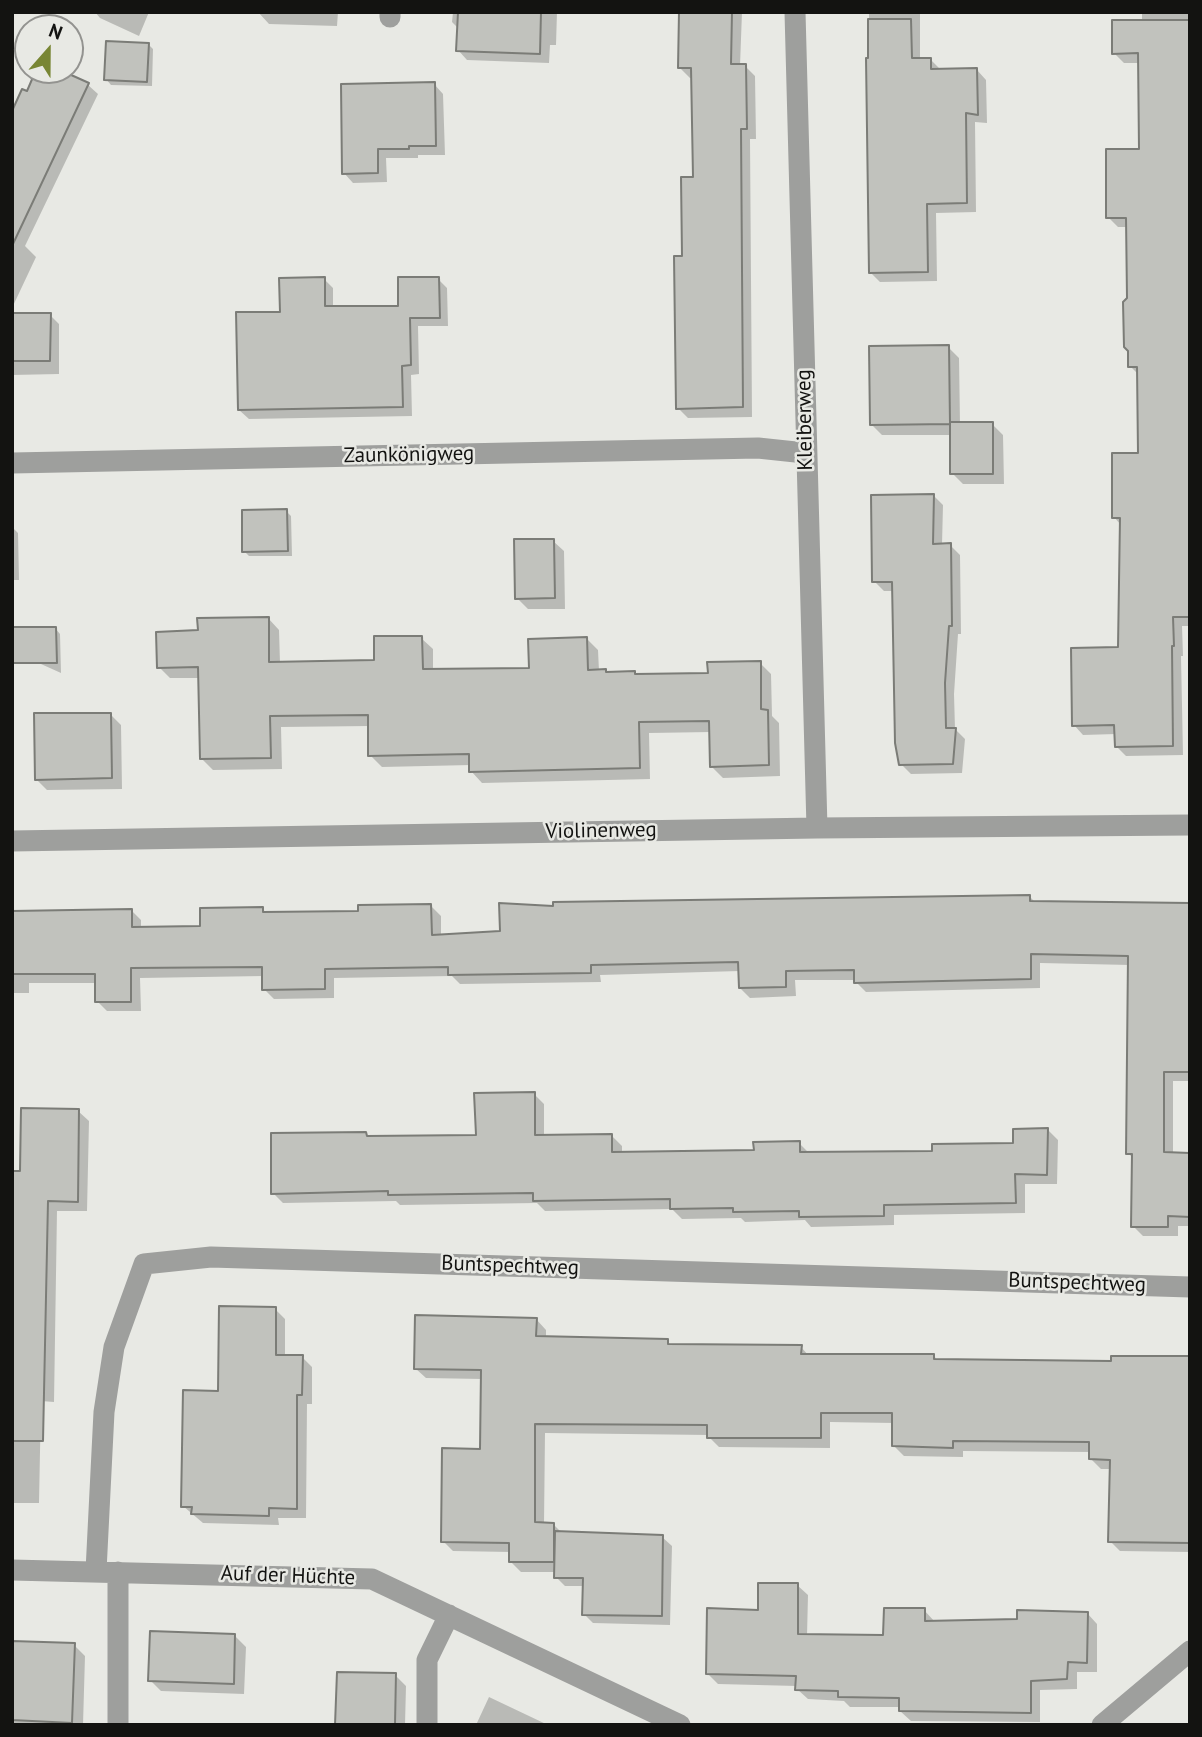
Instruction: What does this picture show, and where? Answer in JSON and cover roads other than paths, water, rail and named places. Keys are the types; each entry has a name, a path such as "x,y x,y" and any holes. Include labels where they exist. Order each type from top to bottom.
{"street":[{"name":"Kleiberweg","path":"794,12 817,828"},
{"name":"Zaunkönigweg","path":"12,463 758,448 806,453"},
{"name":"Violinenweg","path":"12,841 1190,825"},
{"name":"Buntspechtweg","path":"96,1572 104,1412 114,1347 144,1264 211,1257 1190,1287"},
{"name":"Auf der Hüchte","path":"12,1570 372,1579 680,1725"},
{"path":"118,1572 118,1725"},
{"path":"427,1725 427,1660 449,1615"},
{"path":"1102,1725 1190,1651"}]}
